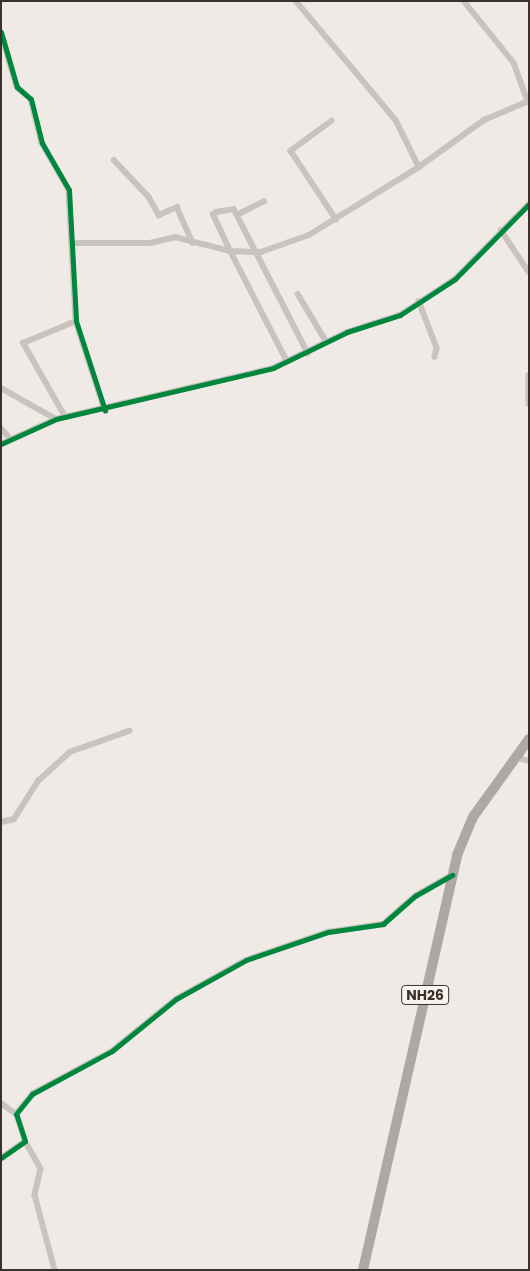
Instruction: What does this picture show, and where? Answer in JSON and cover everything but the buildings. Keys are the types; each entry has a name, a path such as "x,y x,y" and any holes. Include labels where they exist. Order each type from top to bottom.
{"highway":[{"name":"NH26","path":"363,1270 452,875 473,817 529,739"}],"street":[{"path":"296,1 396,120 419,167"},
{"path":"74,242 150,243 175,237 230,252 254,253 309,235 419,167 484,120 529,101 514,63 464,1"},
{"path":"1,32 17,87 30,99 42,143 69,190 74,242 76,321 105,410"},
{"path":"332,121 291,150 336,219"},
{"path":"114,160 149,197 159,215 177,207 192,243"},
{"path":"237,215 264,201"},
{"path":"1,444 10,438 56,419 105,410 287,362 308,353 326,341 400,315 455,278 529,204"},
{"path":"287,362 213,215 232,207 254,253 308,353"},
{"path":"501,230 529,272"},
{"path":"298,294 326,341"},
{"path":"419,301 438,348 435,357"},
{"path":"65,417 23,343 76,321"},
{"path":"529,375 529,404"},
{"path":"1,388 56,419"},
{"path":"1,428 10,438"},
{"path":"1,822 14,819 38,781 70,752 129,731"},
{"path":"516,757 529,762"},
{"path":"16,1114 32,1094 112,1051 176,999 232,968 328,932 383,924 415,896 452,875"},
{"path":"1,1104 16,1114 25,1141 41,1169 35,1195 55,1270"},
{"path":"1,1158 25,1141"}],"cycle path":[{"path":"1,32 17,87 31,99 42,143 69,190 76,321 105,410"},
{"path":"1,444 56,419 273,368 347,332 400,315 455,279 529,204"},
{"path":"1,1158 25,1141 16,1114 32,1094 112,1051 176,999 246,960 328,932 383,924 415,896 452,875"}]}
